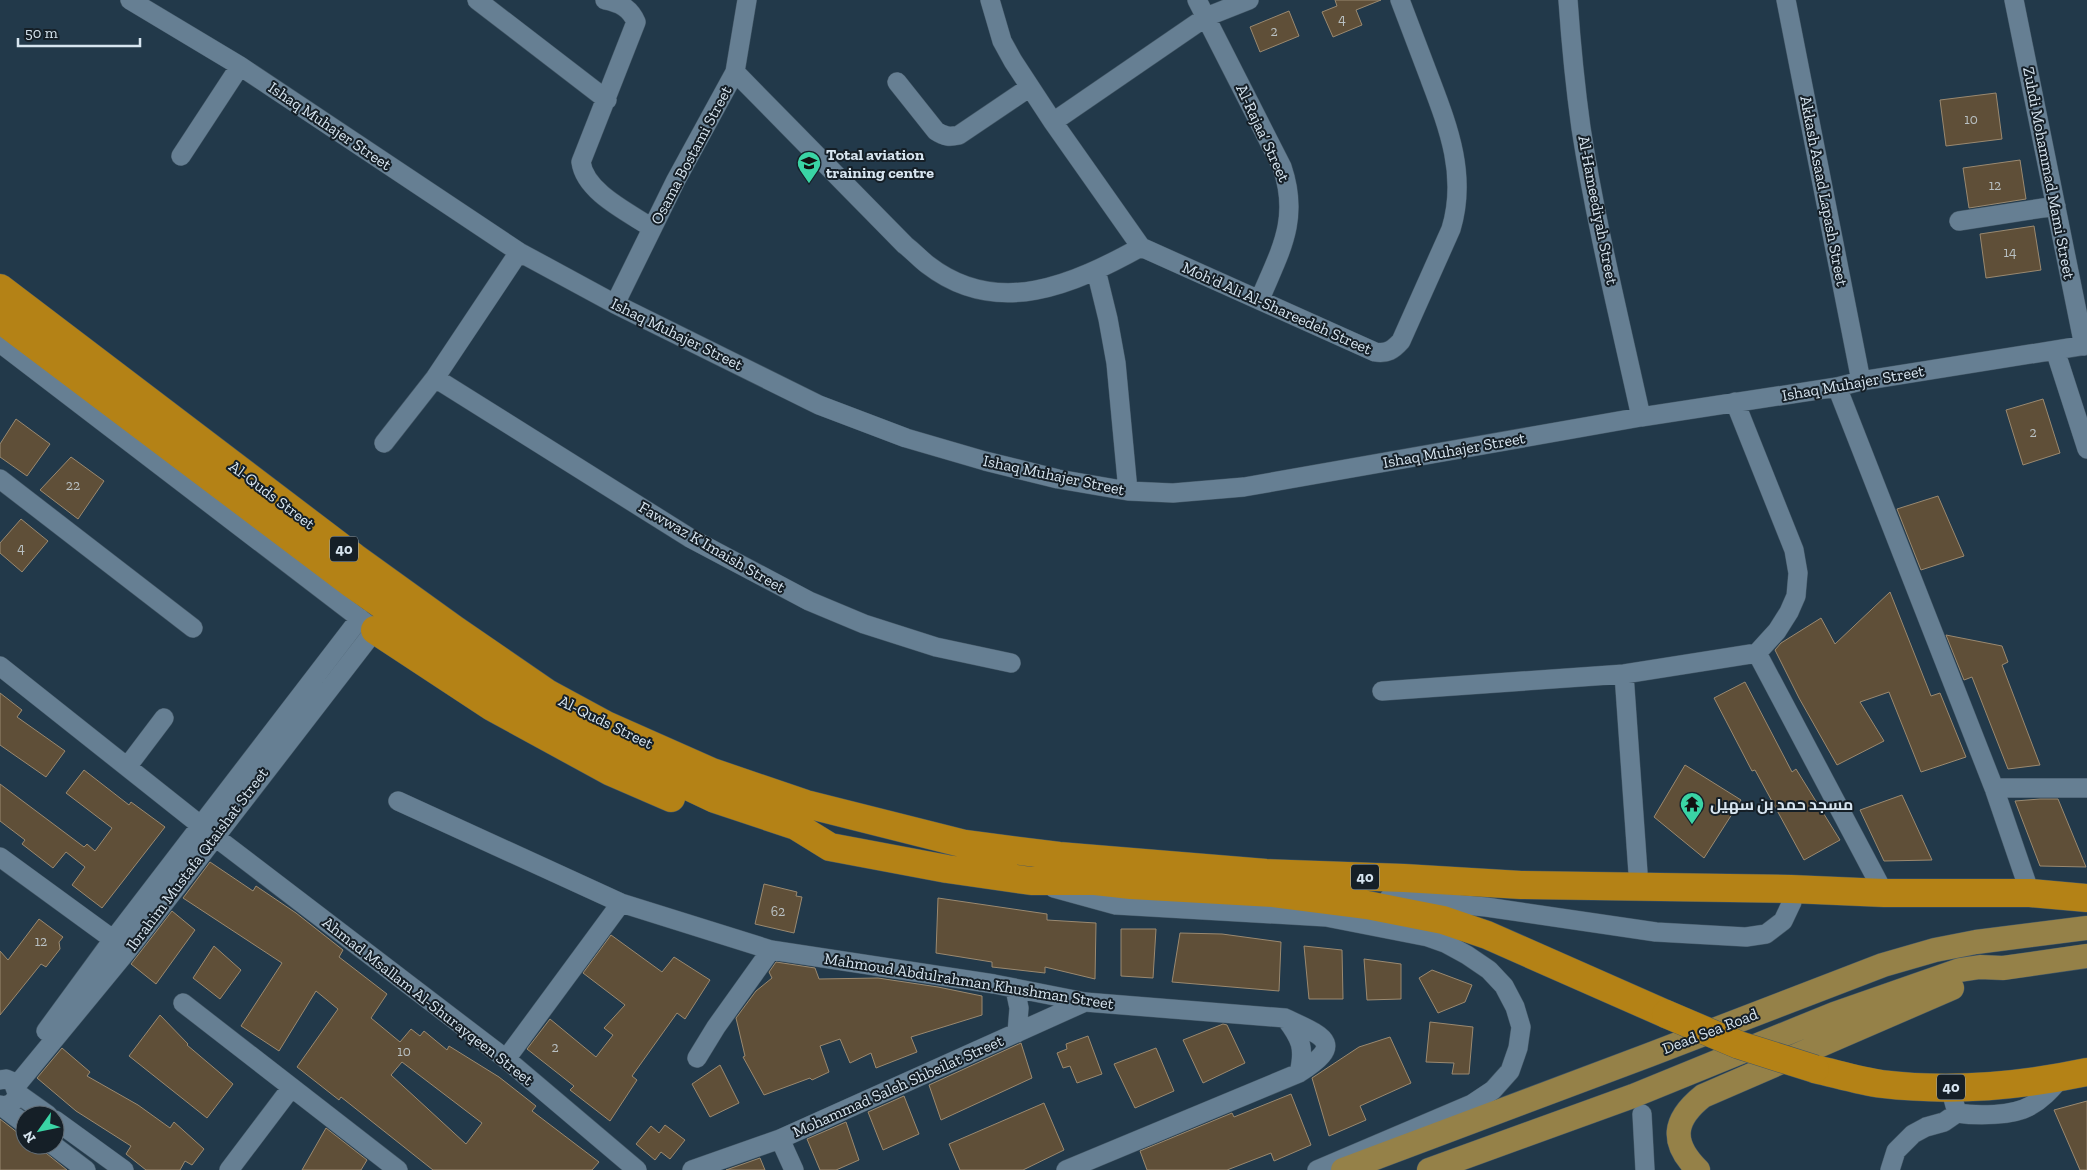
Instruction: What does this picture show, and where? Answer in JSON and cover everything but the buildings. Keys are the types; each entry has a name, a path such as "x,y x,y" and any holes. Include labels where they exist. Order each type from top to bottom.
{"highway":[{"name":"Al-Quds Street","path":"0,288 354,557 539,687 606,725 712,772 806,804 965,844 1059,856 1266,873 1521,885 1638,887"},
{"name":"Al-Quds Street","path":"0,319 352,584 538,712 582,736 714,799 796,826 830,847"},
{"path":"368,624 492,707 611,772 711,815 806,850 830,847"},
{"name":"40","path":"830,847 947,869 1031,882 1095,881 1131,885 1273,893 1390,908 1443,920 1487,934 1739,1045 1815,1069 1880,1084 1924,1088 1995,1086 2074,1074"},
{"name":"40","path":"1638,887 1791,889 1884,893 2030,893 2087,898"}],"main road":[{"name":"Dead Sea Road","path":"1342,1170 1883,965 1935,950 1976,942 2087,928"},
{"path":"1429,1170 1638,1105 1834,1014 1960,970 1980,966 2003,968 2087,956"},
{"path":"1698,1170 1679,1143 1679,1130 1683,1116 1703,1096 1893,1013 2003,968"},
{"path":"1638,1105 1649,1055"}],"street":[{"name":"Ishaq Muhajer Street","path":"130,0 240,66 519,252 615,304 819,405 906,438 1003,466 1058,479 1128,490 1173,493 1244,487 1641,418 2085,345"},
{"path":"477,0 607,100"},
{"path":"605,0 622,5 633,15 636,22 607,100 581,162 582,170 596,189 652,228"},
{"name":"Osama Bostami Street","path":"615,304 652,228 735,72 747,0"},
{"path":"735,72 905,245 929,266 957,282 986,292 1016,294 1056,286 1096,270 1141,247 1030,87 1002,40 990,0"},
{"name":"Al-Rajaa‘ Street","path":"1197,0 1282,168 1288,184 1290,205 1288,227 1260,299"},
{"path":"1053,122 1206,17 1249,0"},
{"name":"Moh'd Ali Al-Shareedeh Street","path":"1141,247 1375,352 1390,352 1401,342 1451,229 1456,212 1458,184 1455,155 1449,129 1400,0"},
{"name":"Al-Hameediyah Street","path":"1568,0 1572,57 1582,129 1602,235 1641,418"},
{"name":"Akkash Asaad Lapash Street","path":"1786,0 1861,381"},
{"name":"Zuhdi Mohammad Mami Street","path":"2014,0 2085,345"},
{"path":"181,156 240,66"},
{"path":"897,82 936,131 943,136 950,137 959,135 1030,87"},
{"path":"1959,221 2056,206"},
{"path":"384,443 435,378 519,252"},
{"path":"1096,270 1116,363 1128,490"},
{"path":"0,343 368,624"},
{"path":"2055,350 2087,449"},
{"name":"Fawwaz K Imaish Street","path":"435,378 690,538 808,601 864,624 936,647 1011,663"},
{"path":"1837,387 1994,788 2030,893"},
{"path":"1382,691 1624,674 1757,653 1777,631 1790,612 1796,596 1798,573 1794,550 1736,402"},
{"path":"2,485 193,628"},
{"name":"Ibrahim Mustafa Qtaishat Street","path":"11,1085 368,624"},
{"path":"1757,653 1884,893"},
{"name":"Ahmad Msallam Al-Shurayqeen Street","path":"0,666 127,768 506,1060 637,1170"},
{"path":"1624,674 1638,887"},
{"path":"127,768 164,718"},
{"path":"1994,788 2087,788"},
{"name":"Mahmoud Abdulrahman Khushman Street","path":"398,801 621,903 771,950 1085,1002 1286,1018 1296,1033 1302,1046 1299,1073 1066,1170"},
{"path":"0,857 121,945"},
{"path":"1031,882 1116,905 1326,917 1428,937 1445,943 1489,970 1504,986 1515,1007 1521,1026 1518,1048 1510,1071 1493,1090 1472,1104 1317,1170"},
{"path":"1310,898 1359,895 1452,903 1622,928 1724,937 1746,937 1766,934 1783,921 1792,902 1791,889"},
{"path":"506,1060 621,903"},
{"path":"697,1058 716,1027 771,950"},
{"name":"Mohammad Saleh Shbeilat Street","path":"1015,989 1019,1008 1017,1033"},
{"name":"Mohammad Saleh Shbeilat Street","path":"692,1170 780,1139 1085,1002"},
{"path":"183,1003 398,1170"},
{"path":"1890,1170 1896,1151 1913,1134 1926,1127 1944,1122 1957,1113 1974,1115 2021,1111 2074,1074"},
{"path":"0,1105 9,1104 15,1100 11,1085"},
{"path":"11,1085 36,1105"},
{"path":"1950,1087 1957,1113"},
{"path":"228,1170 291,1088"},
{"path":"0,1105 15,1116"},
{"path":"1638,1105 1645,1170"},
{"path":"65,1127 124,1170"},
{"name":"Mohammad Saleh Shbeilat Street","path":"780,1139 794,1170"},
{"path":"65,1154 86,1170"}],"place":[{"name":"Total aviation training centre","path":"809,184"},
{"name":"مسجد حمد بن سهيل","path":"1692,825"}]}
